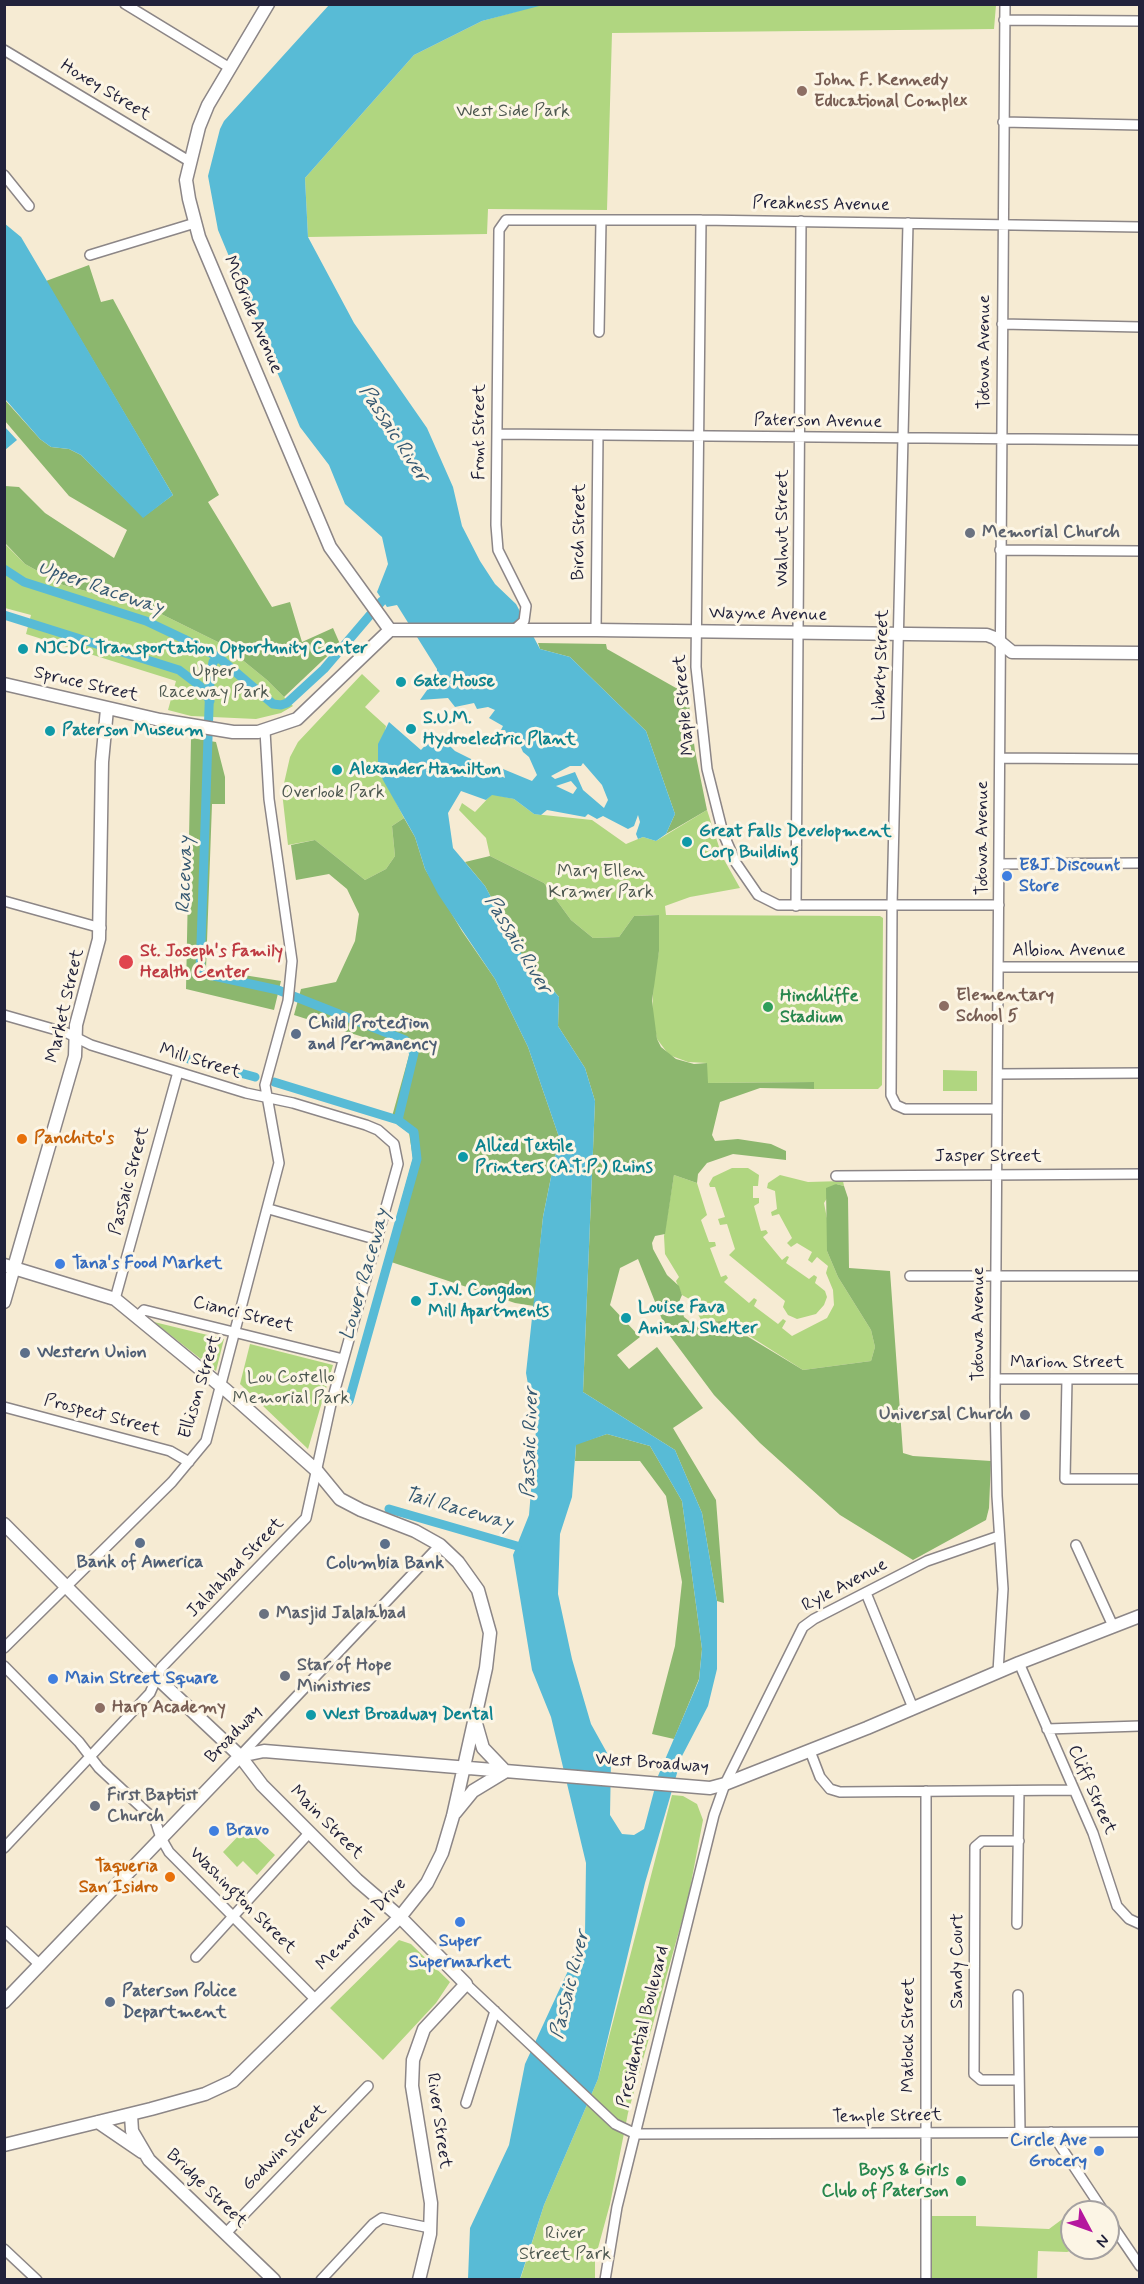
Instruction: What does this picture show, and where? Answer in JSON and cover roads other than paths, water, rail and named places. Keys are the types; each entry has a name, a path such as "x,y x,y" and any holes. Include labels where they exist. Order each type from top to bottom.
{"main road":[{"name":"McBride Avenue","path":"268,4 230,68 199,127 186,180 195,223 303,488 330,547 390,630"},
{"name":"Wayne Avenue","path":"390,630 987,635 995,638 1012,652 1140,653"},
{"path":"266,731 297,719 390,630"},
{"name":"Spruce Street","path":"4,684 107,709 201,727 266,731"},
{"name":"Market Street","path":"4,1302 9,1267 75,1056 76,1025 101,928 102,762 107,709"},
{"path":"9,1267 115,1299"},
{"name":"Memorial Drive","path":"4,2145 131,2115 205,2094 233,2081 251,2066 315,1999 400,1917 434,1871 453,1816 486,1668 489,1643 488,1622 482,1599 472,1579 440,1545 415,1531 340,1499 317,1471 221,1386 115,1299"},
{"name":"Main Street","path":"4,1524 156,1677 240,1756 262,1785 357,1880 400,1917 466,1984"},
{"name":"West Broadway","path":"240,1756 264,1751 710,1788 810,1751 1019,1662 1140,1616"},
{"path":"453,1816 473,1791 506,1771 483,1748 474,1718"},
{"name":"Broadway","path":"4,2002 240,1756"},
{"name":"River Street","path":"419,2280 430,2228 430,2187 412,2086 413,2060 424,2029 466,1984"},
{"name":"Bridge Street","path":"131,2115 132,2131 144,2154 274,2280"},
{"path":"98,2122 144,2154"}],"street":[{"path":"125,4 230,68"},
{"name":"Totowa Avenue","path":"998,1672 1003,1588 999,1536 995,1379 1005,4"},
{"path":"1004,20 1140,21"},
{"name":"Hoxey Street","path":"4,50 189,161"},
{"path":"1003,122 1140,125"},
{"path":"4,175 29,206"},
{"name":"Preakness Avenue","path":"502,223 510,219 701,220 1140,227"},
{"path":"599,332 601,220"},
{"name":"Maple Street","path":"701,220 698,692 707,769 723,833 742,874 758,895 778,905 999,905"},
{"name":"Walnut Street","path":"796,906 801,221"},
{"path":"90,255 195,223"},
{"name":"Front Street","path":"502,223 499,230 497,288 498,550 523,600 526,613 524,621 514,630"},
{"name":"Liberty Street","path":"908,223 892,906 891,1095 896,1105 905,1109 997,1109"},
{"path":"1002,324 1140,327"},
{"name":"Paterson Avenue","path":"497,434 1140,440"},
{"name":"Birch Street","path":"596,630 598,435"},
{"path":"1000,550 1140,551"},
{"name":"Ellison Street","path":"4,1648 172,1482 206,1440 278,1171 279,1153 267,1098 266,1079 288,1001 292,961 269,799 266,731"},
{"path":"1000,758 1140,759"},
{"path":"999,864 1140,863"},
{"path":"4,901 101,928"},
{"name":"Albion Avenue","path":"999,967 1140,968"},
{"name":"Mill Street","path":"4,1015 178,1072 366,1125 386,1136"},
{"name":"Passaic Street","path":"115,1299 178,1072"},
{"path":"998,1074 1140,1073"},
{"name":"Jalalabad Street","path":"4,1848 150,1693 156,1677 299,1528 310,1511 343,1359 398,1164 394,1144 386,1136"},
{"name":"Jasper Street","path":"836,1176 1140,1174"},
{"path":"269,1209 378,1240"},
{"path":"910,1276 1140,1276"},
{"name":"Cianci Street","path":"137,1317 144,1310 236,1330 343,1359"},
{"name":"Marion Street","path":"995,1379 1140,1379"},
{"path":"1067,1379 1065,1479 1140,1479"},
{"name":"Prospect Street","path":"4,1407 170,1451 189,1462"},
{"name":"Ryle Avenue","path":"725,1784 803,1627 927,1561 999,1536"},
{"name":"Broadway","path":"240,1756 440,1545"},
{"path":"1076,1545 1113,1626"},
{"path":"866,1593 912,1708"},
{"name":"Cliff Street","path":"1019,1662 1097,1843 1117,1906 1129,1919 1140,1924"},
{"name":"Washington Street","path":"4,1666 155,1820 169,1852 315,1999"},
{"path":"1047,1729 1140,1726"},
{"path":"810,1751 820,1777 834,1791 1073,1790"},
{"name":"Presidential Boulevard","path":"605,2280 610,2238 695,1888 725,1784"},
{"name":"Matlock Street","path":"926,1791 926,2280"},
{"path":"1017,1924 1019,1791"},
{"path":"196,1957 310,1832"},
{"name":"Sandy Court","path":"1018,1841 982,1841 975,1847 974,2074 981,2080 1018,2080"},
{"path":"4,1931 40,1965"},
{"name":"Main Street","path":"466,1984 622,2130 636,2134"},
{"path":"1018,1995 1020,2132"},
{"path":"466,2103 495,2011"},
{"name":"Godwin Street","path":"226,2233 368,2086"},
{"path":"1051,2132 1096,2200"},
{"name":"Temple Street","path":"636,2134 1140,2132"},
{"path":"321,2280 382,2218 430,2228"},
{"path":"1120,2237 1140,2266"},
{"path":"4,2249 37,2280"}],"water":[{"name":"Passaic River","path":"329,5 543,5 482,21 414,55 305,178 308,237 354,323 427,428 453,487 462,526 480,561 495,584 516,604 540,649 570,657 646,731 675,814 666,834 656,841 643,837 638,839 636,834 640,822 638,815 634,826 628,829 603,816 597,819 588,814 585,817 547,810 541,815 534,814 514,799 492,795 486,800 461,791 448,813 453,848 485,886 535,979 548,984 559,997 558,1026 585,1068 595,1101 583,1392 675,1450 702,1513 717,1601 717,1669 708,1706 682,1756 645,1883 598,2079 544,2205 520,2279 468,2279 470,2228 509,2145 525,2064 585,1934 586,1863 551,1717 532,1670 513,1555 529,1515 536,1430 526,1373 543,1217 559,1137 528,1047 495,979 438,894 425,869 415,837 383,780 378,767 378,744 389,722 421,750 434,736 435,740 446,742 455,751 471,759 478,771 489,770 505,778 503,769 532,781 537,775 529,757 523,752 517,738 518,734 508,737 505,730 501,730 503,726 489,718 495,710 488,707 477,709 474,703 455,707 448,698 420,700 437,676 437,669 397,605 387,607 377,592 388,564 382,537 345,504 329,465 300,427 218,230 208,176 224,121","holes":["583,763 602,785 608,800 604,808 583,790 575,772 555,779 551,776 570,766 581,766","571,781 577,788 573,794 556,786","607,1434 650,1446 682,1501 702,1649 699,1680 658,1776 644,1829 634,1835 622,1834 610,1815 611,1760 591,1724 572,1659 558,1594 560,1534 572,1497 576,1445"]},
{"path":"4,223 21,237 173,495 143,518 81,455 69,449 51,447 40,439 5,399"},
{"path":"4,426 17,440 5,450 4,450"}],"waterway":[{"name":"Raceway","path":"4,569 24,582 146,621 184,639 218,657 273,704 281,705 287,703 324,669 382,601"},
{"path":"4,615 179,670 200,686 210,701"},
{"name":"Raceway","path":"218,657 213,662 210,679 200,973 278,990 405,1040 414,1053 398,1120 414,1132 417,1159 349,1401"},
{"path":"185,1058 255,1077"},
{"path":"274,1082 398,1120"},
{"name":"Tail Raceway","path":"389,1509 517,1546"}],"place":[{"name":"John F. Kennedy Educational Complex","path":"802,91"},
{"name":"Memorial Church","path":"970,533"},
{"name":"NJCDC Transportation Opportunity Center","path":"23,649"},
{"name":"Gate House","path":"401,682"},
{"name":"S.U.M. Hydroelectric Plant","path":"411,729"},
{"name":"Paterson Museum","path":"50,731"},
{"name":"Alexander Hamilton","path":"337,770"},
{"name":"Great Falls Development Corp Building","path":"687,842"},
{"name":"E&J Discount Store","path":"1007,876"},
{"name":"St. Joseph's Family Health Center","path":"126,962"},
{"name":"Elementary School 5","path":"944,1006"},
{"name":"Hinchliffe Stadium","path":"768,1007"},
{"name":"Child Protection and Permanency","path":"296,1034"},
{"name":"Panchito's","path":"22,1139"},
{"name":"Allied Textile Printers (A.T.P.) Ruins","path":"463,1157"},
{"name":"Tana's Food Market","path":"60,1264"},
{"name":"J.W. Congdon Mill Apartments","path":"416,1301"},
{"name":"Louise Fava Animal Shelter","path":"626,1318"},
{"name":"Western Union","path":"25,1353"},
{"name":"Universal Church","path":"1025,1415"},
{"name":"Bank of America","path":"140,1543"},
{"name":"Columbia Bank","path":"385,1544"},
{"name":"Masjid Jalalabad","path":"264,1614"},
{"name":"Star of Hope Ministries","path":"285,1676"},
{"name":"Main Street Square","path":"53,1679"},
{"name":"Harp Academy","path":"100,1708"},
{"name":"West Broadway Dental","path":"311,1715"},
{"name":"First Baptist Church","path":"95,1806"},
{"name":"Bravo","path":"214,1831"},
{"name":"Taqueria San Isidro","path":"170,1877"},
{"name":"Super Supermarket","path":"460,1922"},
{"name":"Paterson Police Department","path":"110,2002"},
{"name":"Circle Ave Grocery","path":"1099,2151"},
{"name":"Boys & Girls Club of Paterson","path":"961,2181"}],"park label":[{"name":"West Side Park","path":"513,112"},
{"name":"Upper Raceway Park","path":"214,682"},
{"name":"Overlook Park","path":"333,793"},
{"name":"Mary Ellen Kramer Park","path":"601,882"},
{"name":"Lou Costello Memorial Park","path":"291,1388"},
{"name":"River Street Park","path":"565,2244"}],"water label":[{"name":"Upper Raceway","path":"100,589"},
{"name":"Lower Raceway","path":"366,1275"}]}
